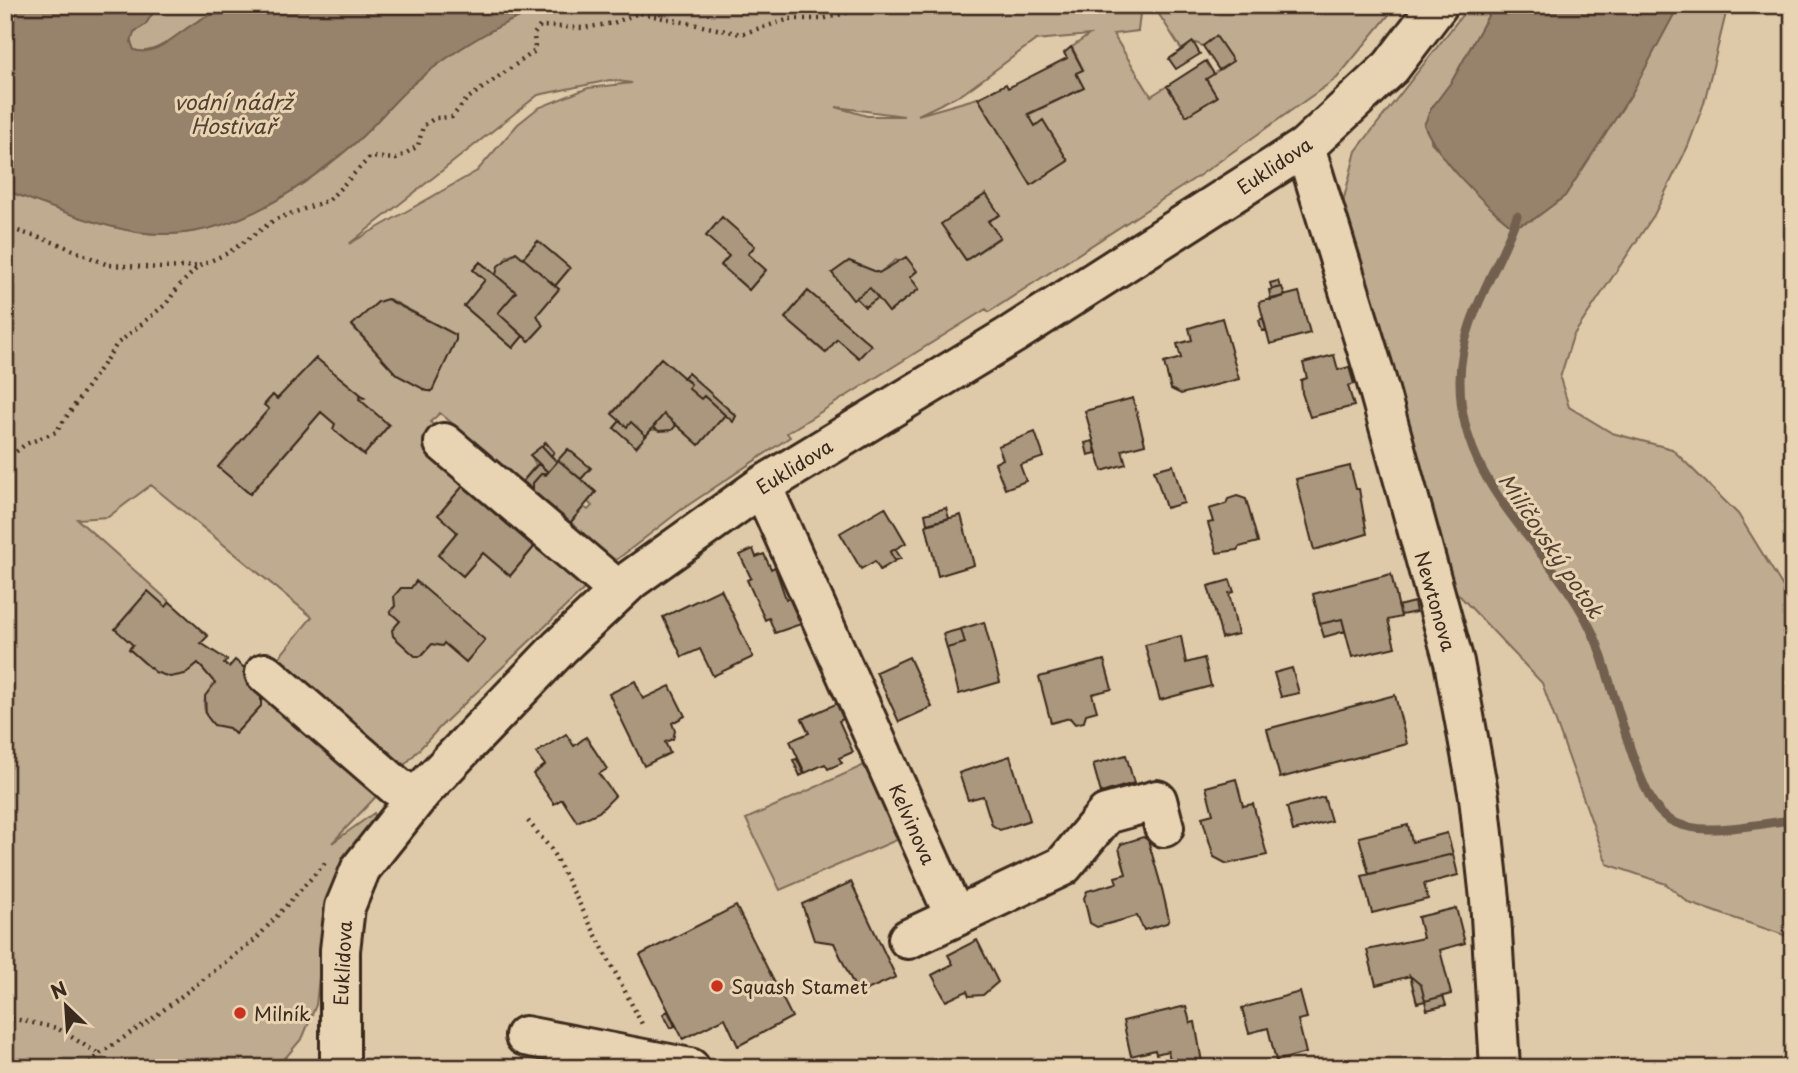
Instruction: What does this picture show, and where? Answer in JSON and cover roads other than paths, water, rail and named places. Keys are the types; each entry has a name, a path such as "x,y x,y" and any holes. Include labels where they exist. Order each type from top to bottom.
{"street":[{"name":"Euklidova","path":"341,1068 340,950 345,907 361,868 416,799 560,647 619,591 762,486 1013,334 1305,147 1391,67 1438,5"},
{"name":"Newtonova","path":"1305,147 1374,372 1454,662 1479,797 1490,899 1500,1068"},
{"path":"444,443 619,591"},
{"name":"Kelvinova","path":"762,486 955,918"},
{"path":"265,673 396,786 416,799"},
{"path":"908,939 1063,866 1106,814 1157,800 1164,827"},
{"path":"525,1035 676,1065"}],"water":[{"name":"vodní nádrž Hostivař","path":"5,5 158,5 145,25 134,32 131,42 134,50 143,51 163,45 208,16 236,13 241,5 552,5 499,26 434,67 410,86 355,143 307,181 281,197 255,212 227,223 198,231 168,234 137,232 103,224 5,190"},
{"path":"1494,5 1679,5 1631,95 1565,196 1534,219 1513,227 1463,180 1440,152 1424,125"}],"waterway":[{"name":"Milíčovský potok","path":"1517,216 1481,296 1466,337 1462,358 1460,380 1464,420 1476,456 1514,519 1580,609 1597,643 1642,781 1660,812 1672,821 1705,829 1793,820"}],"place":[{"name":"Squash Stamet","path":"717,986"},
{"name":"Milník","path":"240,1013"}]}
